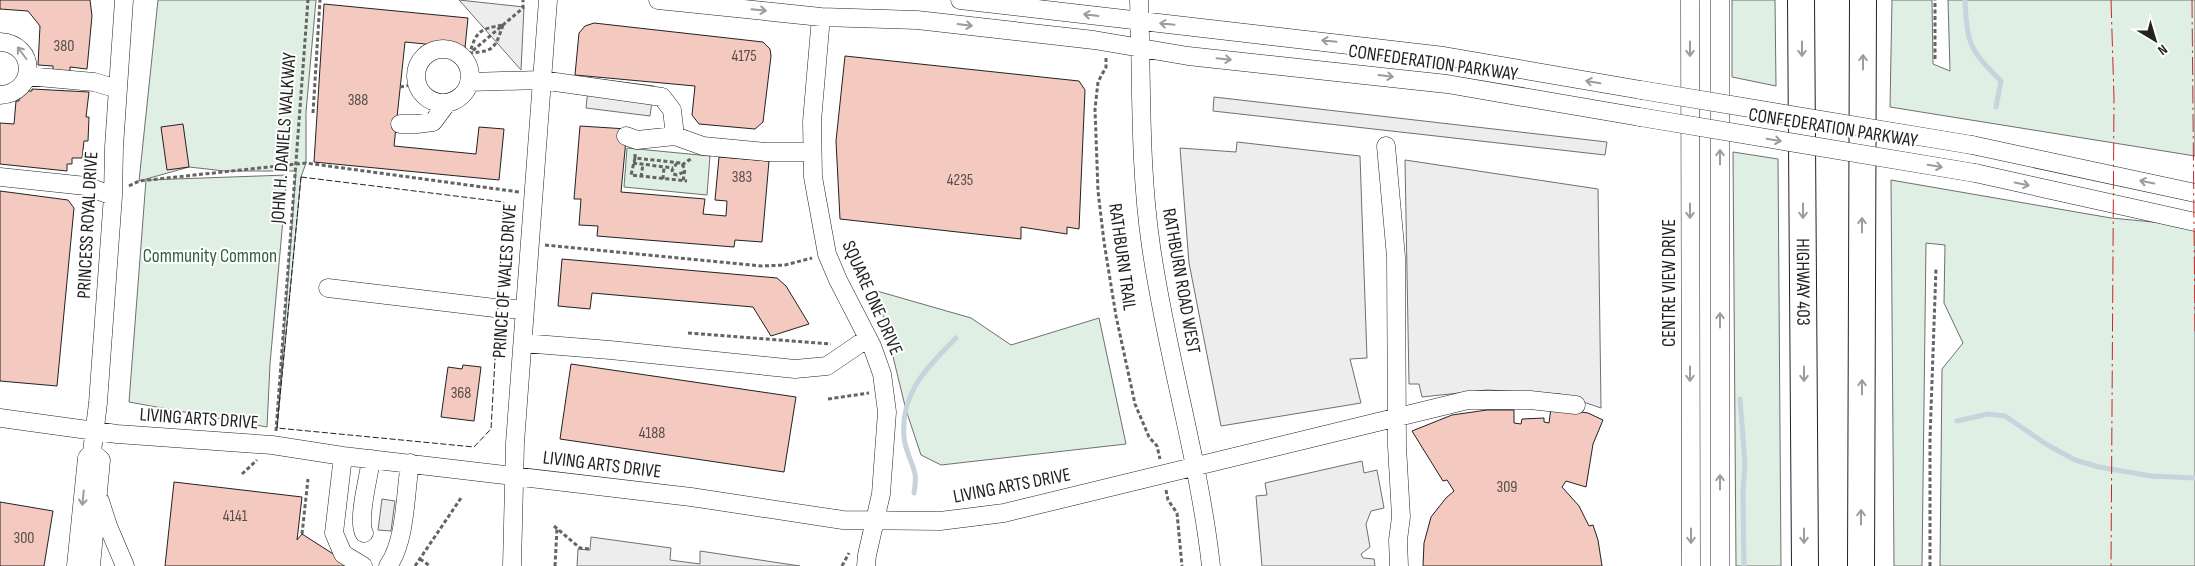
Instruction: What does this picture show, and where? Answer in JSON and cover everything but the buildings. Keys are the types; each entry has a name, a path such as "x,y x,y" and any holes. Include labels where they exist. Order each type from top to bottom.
{"highway":[{"name":"HIGHWAY 403","path":"1802,0 1805,566"},
{"path":"1861,566 1863,0"}],"street":[{"name":"PRINCESS ROYAL DRIVE","path":"76,566 87,458 92,452 95,431 113,196 114,147 124,0"},
{"name":"PRINCE OF WALES DRIVE","path":"512,566 513,475 532,193 548,0"},
{"name":"CONFEDERATION PARKWAY","path":"658,0 821,17 917,20 1094,40 1188,56 1447,84 1975,173 2195,222"},
{"name":"CONFEDERATION PARKWAY","path":"960,0 1444,56 1972,145 2195,192"},
{"name":"RATHBURN ROAD WEST","path":"1138,0 1144,179 1150,246 1208,534 1211,566"},
{"name":"CENTRE VIEW DRIVE","path":"1690,0 1691,566"},
{"path":"1720,0 1720,566"},
{"name":"SQUARE ONE DRIVE","path":"821,17 812,121 813,177 827,254 838,280 868,338 882,374 887,412 881,494 866,566"},
{"path":"0,42 10,43 23,52 28,68 27,76 18,90 10,94 0,95"},
{"path":"449,50 467,56 470,74 469,82 465,92 457,99 447,103 428,99 409,85 416,75 418,66 423,58 431,52 449,50"},
{"path":"27,76 94,82 118,89"},
{"path":"469,82 541,80 662,97 672,110 675,136"},
{"path":"400,124 433,122 447,103"},
{"path":"632,138 675,136 703,146 766,152 812,152"},
{"path":"1386,146 1396,257 1397,471 1401,517 1398,540 1399,566"},
{"path":"0,177 86,186 113,196"},
{"path":"328,288 502,309 525,309"},
{"path":"523,343 795,369 827,366 868,338"},
{"name":"LIVING ARTS DRIVE","path":"0,418 95,431 272,445 343,456 691,497 843,520 875,522 940,521 1004,513 1468,400 1530,400 1576,405"},
{"name":"PRINCESS ROYAL DRIVE","path":"91,566 101,460 92,452"},
{"path":"343,456 334,533 343,554 363,566"},
{"path":"364,533 361,528 362,515 371,459"},
{"path":"388,566 396,555 410,463"},
{"path":"97,491 108,526 125,566"}],"path":[{"name":"JOHN H. DANIELS WALKWAY","path":"272,445 277,428 308,0"},
{"path":"313,112 320,0"},
{"path":"467,56 523,8 523,0"},
{"path":"1935,0 1935,59"},
{"path":"467,56 486,52 496,44 503,25"},
{"path":"467,56 474,37 484,29 503,25"},
{"name":"RATHBURN TRAIL","path":"1106,60 1106,67 1098,82 1095,109 1098,191 1104,242 1116,316 1137,412 1149,437 1158,446 1159,452"},
{"path":"632,138 635,158 631,176 688,181"},
{"path":"635,158 681,163 684,171 682,181"},
{"path":"658,161 658,166"},
{"path":"113,196 138,181 296,163 532,193"},
{"path":"633,163 673,168"},
{"path":"668,179 673,174 673,168 677,163"},
{"path":"641,177 643,164"},
{"path":"663,179 664,167"},
{"path":"673,174 677,175 684,171"},
{"path":"530,244 762,266 785,265 827,254"},
{"path":"1930,566 1930,438 1936,268"},
{"path":"688,333 832,344"},
{"path":"828,399 884,390"},
{"path":"242,474 272,445"},
{"path":"302,534 308,479"},
{"path":"415,566 460,498"},
{"path":"1168,500 1177,512 1182,566"},
{"path":"555,566 556,527 580,548 590,548"},
{"path":"842,566 849,553"},
{"path":"420,559 430,566"}],"green space":[{"name":"Community Common","path":"158,0 316,0 306,112 306,163 301,177 277,428 296,171 225,171 189,167 139,181"},
{"path":"1732,0 1775,0 1776,86 1732,77"},
{"path":"1892,0 1932,0 1933,64 1950,71 1948,0 2195,0 2195,156 1890,107"},
{"path":"627,148 710,156 707,195 624,187"},
{"path":"1733,152 1778,159 1781,566 1736,566"},
{"name":"Community Common","path":"287,175 270,364 267,427 129,402 146,180"},
{"path":"1891,180 2111,218 2195,226 2195,566 1940,566 1942,369 1963,343 1944,303 1945,245 1926,243 1922,566 1894,566"},
{"path":"877,291 971,318 1011,345 1099,318 1126,444 941,465 921,455 906,410"}],"shaded area":[{"path":"460,1 524,7 521,70"},
{"path":"589,78 654,86 650,116 586,108"},
{"path":"1214,97 1607,142 1605,155 1213,111"},
{"path":"1237,142 1360,156 1367,358 1350,359 1361,403 1221,426 1189,263 1180,148 1236,152"},
{"path":"1405,160 1598,189 1601,408 1560,394 1487,390 1422,397 1419,384 1409,384"},
{"path":"1362,461 1364,473 1377,470 1384,508 1371,511 1366,524 1370,547 1361,554 1363,558 1374,559 1375,566 1262,566 1256,496 1267,495 1265,483"},
{"path":"382,499 395,501 391,531 378,530"},
{"path":"591,537 671,548 670,560 700,564 700,551 800,566 577,566 578,549 590,550"}],"waterway":[{"path":"1965,0 1967,27 1972,46 1983,62 2001,81 1996,107"},
{"path":"914,493 915,474 904,437 906,407 911,394 926,370 956,338"},
{"path":"1740,399 1745,464 1743,492 1744,566"},
{"path":"1957,421 1988,414 2005,416 2046,444 2075,460 2099,467 2151,476 2195,478"}],"fence":[{"path":"301,177 504,202 491,429 474,447 277,428 301,177"}],"power":[{"path":"2111,0 2114,98 2111,566"},
{"path":"2192,0 2195,334"}]}
